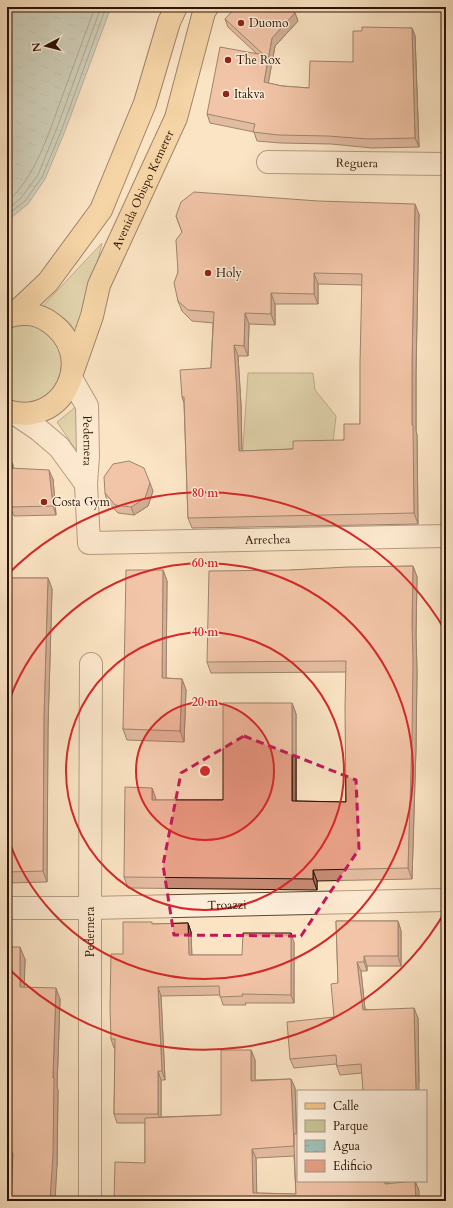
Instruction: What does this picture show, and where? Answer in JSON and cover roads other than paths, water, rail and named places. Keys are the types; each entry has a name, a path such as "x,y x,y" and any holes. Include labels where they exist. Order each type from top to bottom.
{"main road":[{"path":"10,316 48,282 101,210 145,103 169,22 176,7"},
{"name":"Avenida Obispo Kemerer","path":"11,412 29,414 43,410 55,402 65,392 92,316 99,285 176,118 204,12 208,7"},
{"path":"10,316 29,314 44,318 57,327 67,339 72,354 72,374"}],"street":[{"name":"Reguera","path":"268,162 446,164"},
{"name":"Pedernera","path":"72,374 87,406 88,456 86,484 89,543"},
{"name":"Pedernera","path":"11,412 40,430 58,447 86,484"},
{"name":"Arrechea","path":"89,543 446,536"},
{"name":"Pedernera","path":"90,1201 91,664"},
{"name":"Troazzi","path":"7,908 90,908 446,900"}],"water":[{"path":"7,7 111,7 65,131 45,179 28,204 7,220"}],"place":[{"name":"Duomo","path":"241,23"},
{"name":"The Rox","path":"228,60"},
{"name":"Itakva","path":"226,94"},
{"name":"Holy","path":"208,273"},
{"name":"Costa Gym","path":"44,502"}]}
